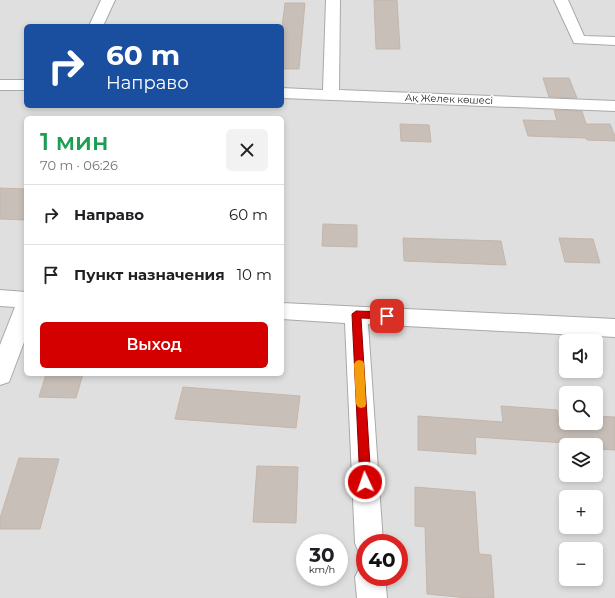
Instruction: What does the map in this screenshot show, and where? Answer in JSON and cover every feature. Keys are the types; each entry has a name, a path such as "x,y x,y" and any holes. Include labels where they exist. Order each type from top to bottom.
{"street":[{"path":"97,24 108,0"},
{"path":"331,94 333,0"},
{"path":"561,0 579,40 615,41"},
{"path":"0,85 24,85"},
{"name":"Ақ Желек көшесі","path":"284,92 615,106"},
{"path":"0,298 24,300"},
{"path":"284,311 615,328"},
{"path":"0,375 24,312"},
{"path":"356,314 368,534"},
{"path":"371,586 372,598"}],"shaded area":[{"path":"0,0 615,0 615,598 0,598"}],"building":[{"path":"374,0 397,0 400,49 376,49"},
{"path":"285,3 305,3 299,69 284,69 284,24 282,24"},
{"path":"543,78 569,78 577,98 549,97"},
{"path":"554,110 582,111 586,124 610,124 615,136 615,141 587,140 586,138 528,136 523,120 557,121"},
{"path":"400,124 429,125 431,142 401,141"},
{"path":"0,188 24,189 24,220 0,219"},
{"path":"323,224 357,225 357,247 322,246"},
{"path":"403,238 501,241 506,265 404,261"},
{"path":"559,238 593,239 600,263 565,262"},
{"path":"45,376 82,376 76,398 39,397"},
{"path":"183,387 300,396 296,428 175,419"},
{"path":"501,406 557,410 559,430 603,430 603,416 615,417 615,450 603,449 603,438 559,438 559,443 475,437 476,454 418,450 418,416 503,422"},
{"path":"19,458 59,459 40,529 0,529 0,518"},
{"path":"257,466 298,467 296,523 253,522"},
{"path":"415,487 475,492 479,554 491,555 494,598 468,598 427,594 425,527 415,526"}],"slow traffic":[{"path":"359,364 361,404"}],"route":[{"path":"365,482 356,314 387,316"}]}
